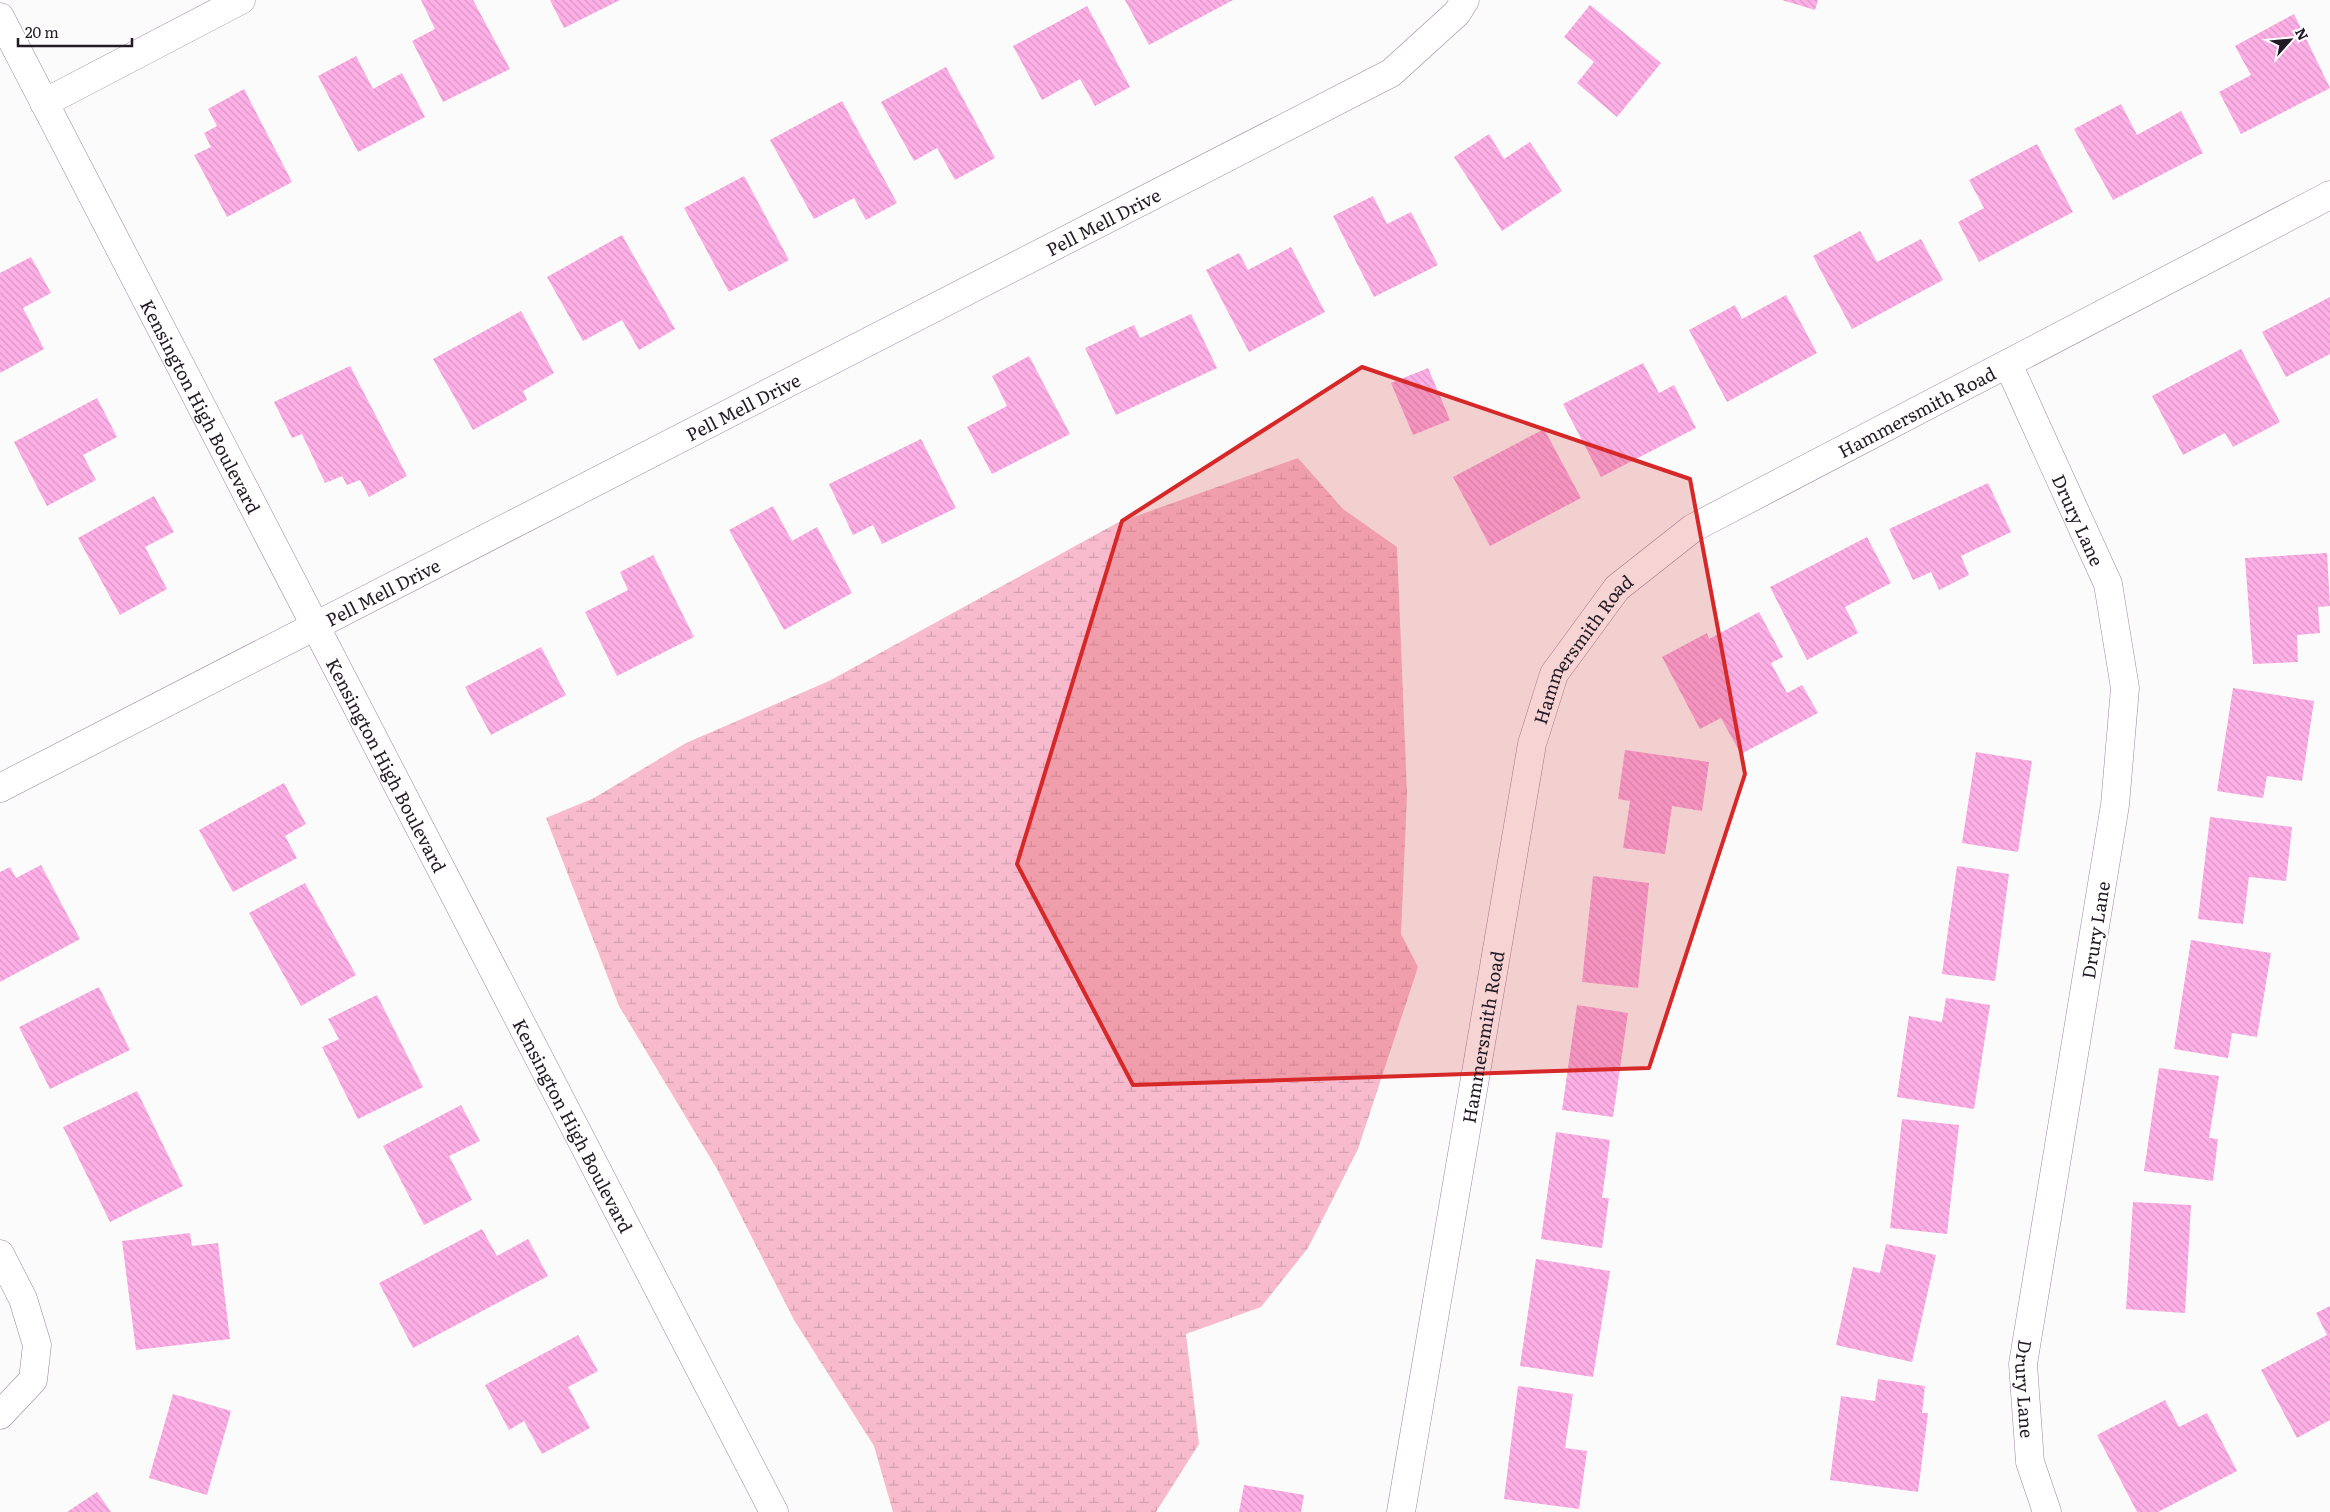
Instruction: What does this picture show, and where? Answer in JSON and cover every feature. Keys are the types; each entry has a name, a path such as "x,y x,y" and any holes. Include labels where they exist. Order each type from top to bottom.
{"street":[{"path":"44,102 241,0"},
{"name":"Pell Mell Drive","path":"0,788 1392,73 1457,13 1465,0"},
{"name":"Kensington High Boulevard","path":"0,17 774,1512"},
{"name":"Hammersmith Road","path":"1401,1512 1532,744 1554,674 1617,588 1693,528 2330,195"},
{"name":"Drury Lane","path":"2008,364 2108,584 2125,688 2115,805 2023,1364 2030,1462 2047,1512"},
{"path":"0,1254 23,1299 37,1346 33,1380 0,1415"}],"highlighted area":[{"path":"1362,367 1690,479 1745,774 1649,1068 1133,1085 1017,864 1122,521"}],"green space":[{"path":"1298,458 1343,509 1397,547 1407,794 1401,934 1418,967 1358,1149 1308,1248 1261,1307 1186,1334 1199,1444 1156,1512 893,1512 874,1446 794,1320 717,1169 619,1006 546,818 594,798 686,743 829,681 1117,523"}],"building":[{"path":"421,0 473,0 510,69 443,102 412,41 435,29"},
{"path":"550,0 620,0 564,28"},
{"path":"1125,0 1233,0 1149,45"},
{"path":"1782,0 1818,0 1815,10"},
{"path":"1590,5 1661,63 1617,117 1577,83 1594,62 1564,37"},
{"path":"1087,6 1130,87 1095,106 1080,79 1042,100 1013,46"},
{"path":"2294,14 2330,88 2241,134 2219,92 2251,75 2235,46"},
{"path":"356,56 373,89 402,73 425,117 358,152 318,76"},
{"path":"946,67 995,158 955,180 937,148 914,161 881,102"},
{"path":"244,89 292,182 227,217 194,155 211,147 204,133 217,126 208,109"},
{"path":"842,101 897,203 866,220 854,198 814,219 770,140"},
{"path":"2121,104 2137,135 2181,111 2203,153 2113,200 2074,129"},
{"path":"1489,134 1504,159 1530,142 1562,191 1502,231 1454,157"},
{"path":"2037,144 2073,212 1979,262 1958,222 1984,208 1969,180"},
{"path":"744,176 789,260 729,292 684,208"},
{"path":"1373,196 1387,224 1411,212 1438,265 1374,297 1333,216"},
{"path":"1860,231 1877,262 1921,239 1943,280 1852,329 1813,256"},
{"path":"622,235 675,329 639,350 622,320 583,341 547,277"},
{"path":"1291,247 1325,312 1249,352 1206,270 1239,253 1248,270"},
{"path":"31,257 51,293 23,308 44,349 0,373 0,273"},
{"path":"1786,295 1817,353 1727,402 1689,330 1735,305 1742,319"},
{"path":"2330,297 2330,354 2286,377 2262,332"},
{"path":"521,311 554,373 523,391 527,400 473,430 433,359"},
{"path":"1191,314 1217,368 1116,415 1085,348 1134,325 1140,338"},
{"path":"2241,349 2280,422 2233,447 2225,433 2183,455 2152,396"},
{"path":"1029,356 1070,434 992,474 967,427 1007,406 992,376"},
{"path":"1643,363 1659,393 1674,385 1696,428 1601,477 1563,404"},
{"path":"350,366 407,476 369,497 360,480 347,485 342,476 325,483 302,434 292,438 274,402"},
{"path":"1428,368 1450,420 1413,435 1391,383"},
{"path":"97,398 117,437 83,455 96,480 47,506 14,442"},
{"path":"1544,429 1581,498 1490,546 1453,477"},
{"path":"921,439 956,508 882,544 873,525 853,535 829,484"},
{"path":"1988,483 2011,532 1961,556 1969,575 1939,590 1931,572 1913,580 1889,529"},
{"path":"154,496 174,532 145,547 167,589 120,615 78,538"},
{"path":"773,506 792,541 817,527 852,593 784,630 729,530"},
{"path":"1867,537 1891,583 1845,607 1858,633 1807,660 1770,587"},
{"path":"2327,553 2330,606 2318,607 2320,633 2297,635 2298,662 2253,664 2245,558"},
{"path":"653,555 694,637 617,676 585,612 628,590 620,572"},
{"path":"1759,612 1783,657 1771,663 1787,693 1802,685 1818,713 1741,754 1721,718 1700,729 1662,657 1707,633 1709,639"},
{"path":"541,647 566,695 491,735 465,687"},
{"path":"2233,688 2314,701 2302,781 2267,776 2263,798 2217,791"},
{"path":"1625,750 1709,762 1702,811 1672,806 1665,854 1623,848 1630,801 1618,799"},
{"path":"1976,752 2032,761 2018,852 1962,843"},
{"path":"284,783 306,824 285,836 297,858 233,892 199,830"},
{"path":"2210,817 2292,827 2286,881 2249,877 2243,924 2198,919"},
{"path":"41,865 80,939 0,982 0,872 10,867 16,878"},
{"path":"1957,866 2009,874 1995,981 1942,974"},
{"path":"1593,876 1649,883 1638,988 1582,982"},
{"path":"305,883 356,975 301,1006 249,913"},
{"path":"2191,940 2271,953 2257,1037 2232,1033 2228,1058 2174,1049"},
{"path":"99,987 130,1050 50,1089 19,1027"},
{"path":"377,995 423,1087 358,1119 322,1047 339,1039 328,1019"},
{"path":"1946,998 1990,1005 1974,1109 1897,1097 1909,1016 1942,1022"},
{"path":"1577,1005 1628,1013 1613,1117 1562,1110"},
{"path":"2159,1068 2219,1076 2209,1138 2218,1139 2213,1181 2144,1171"},
{"path":"137,1091 183,1186 110,1222 63,1127"},
{"path":"461,1105 480,1141 449,1156 472,1200 424,1225 383,1146"},
{"path":"1902,1119 1959,1125 1947,1234 1890,1228"},
{"path":"1556,1132 1610,1140 1602,1198 1609,1198 1602,1248 1541,1239"},
{"path":"2133,1202 2191,1205 2185,1313 2126,1309"},
{"path":"482,1229 497,1256 528,1239 548,1276 413,1348 379,1283"},
{"path":"190,1233 192,1246 218,1243 230,1339 136,1350 122,1241"},
{"path":"1886,1244 1936,1255 1912,1362 1836,1345 1853,1267 1880,1273"},
{"path":"1536,1259 1610,1271 1593,1377 1520,1366"},
{"path":"2330,1306 2330,1420 2297,1438 2261,1370 2327,1335 2316,1313"},
{"path":"578,1335 598,1371 568,1387 590,1428 542,1454 524,1421 509,1430 485,1385"},
{"path":"1878,1379 1925,1386 1922,1413 1928,1413 1918,1492 1830,1480 1841,1396 1875,1401"},
{"path":"1518,1386 1573,1394 1565,1448 1587,1451 1579,1509 1504,1499"},
{"path":"173,1394 231,1411 207,1495 149,1478"},
{"path":"2165,1400 2179,1427 2207,1413 2237,1471 2158,1512 2137,1512 2097,1435"},
{"path":"1244,1485 1304,1495 1301,1512 1239,1512"},
{"path":"97,1492 111,1512 67,1512"}]}
